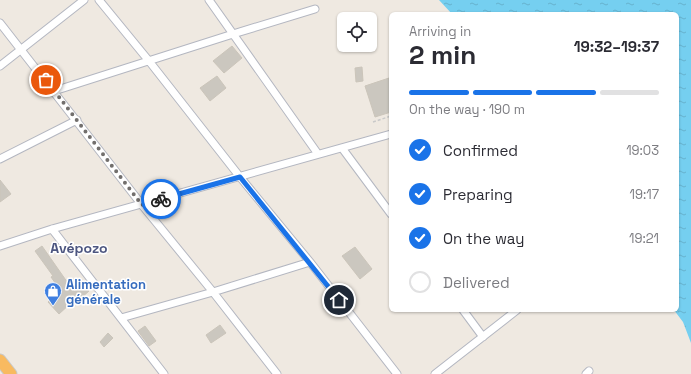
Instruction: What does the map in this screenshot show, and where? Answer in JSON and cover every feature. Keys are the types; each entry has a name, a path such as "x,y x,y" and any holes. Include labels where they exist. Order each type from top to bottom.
{"highway":[{"path":"0,360 11,374"}],"street":[{"path":"0,66 84,0"},
{"path":"98,0 149,61 240,177 310,262 397,374"},
{"path":"209,0 318,154"},
{"path":"54,90 233,34 316,10"},
{"path":"0,23 54,90 142,205 277,374"},
{"path":"0,160 76,120"},
{"path":"0,246 52,229 389,135"},
{"path":"342,148 389,211"},
{"path":"52,229 164,374"},
{"path":"121,318 213,292 310,262"},
{"path":"464,312 483,337"},
{"path":"435,374 514,312"}],"path":[{"path":"373,122 389,117"}],"water":[{"path":"439,0 691,0 691,343 683,322 676,312 679,312 679,12 450,12"}],"building":[{"path":"232,46 242,58 224,73 213,61"},
{"path":"362,67 363,81 356,82 355,68"},
{"path":"217,76 226,88 210,101 200,88"},
{"path":"389,78 389,113 375,117 365,86"},
{"path":"0,180 11,194 0,202"},
{"path":"42,246 70,286 79,279 89,291 73,305 71,303 59,314 48,302 61,291 51,277 53,276 35,251"},
{"path":"355,247 372,269 360,279 342,256"},
{"path":"220,325 226,333 211,343 206,335"},
{"path":"145,326 156,341 149,346 138,331"},
{"path":"108,333 113,338 104,347 100,342"}],"way so far":[{"path":"46,80 142,205 161,199"}],"place":[{"name":"Alimentation générale","path":"53,306"}],"district":[{"name":"Avépozo","path":"79,248"}],"route":[{"path":"161,199 240,177 310,262 339,300"}]}
